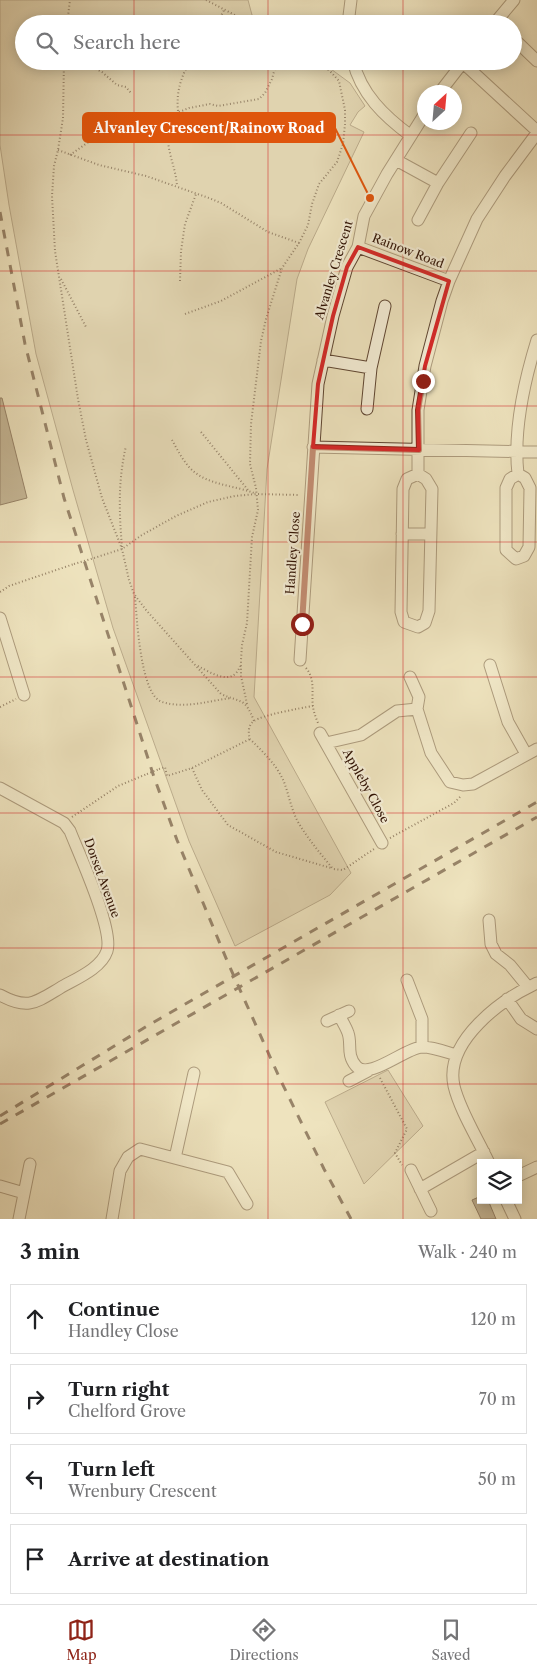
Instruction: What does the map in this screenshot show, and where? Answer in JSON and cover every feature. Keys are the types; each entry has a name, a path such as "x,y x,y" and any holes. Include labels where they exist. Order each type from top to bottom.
{"street":[{"path":"349,15 351,0"},
{"path":"502,15 514,0"},
{"path":"522,47 537,61"},
{"path":"355,70 368,96 380,111 411,136"},
{"path":"445,85 456,70"},
{"path":"418,474 418,410 425,366 442,301 477,219 537,132 471,70"},
{"name":"Alvanley Crescent","path":"313,447 318,384 346,267 358,247 364,216 417,126"},
{"path":"418,220 438,183 471,133"},
{"path":"396,160 438,183"},
{"name":"Rainow Road","path":"358,247 449,282"},
{"path":"367,409 371,368 385,306"},
{"path":"518,474 516,452 523,397 537,340"},
{"path":"323,360 371,368"},
{"path":"313,447 537,452"},
{"name":"Handley Close","path":"300,660 313,447"},
{"path":"418,474 426,479 432,489 429,611 425,623 418,627 404,622 401,612 403,489 407,479 418,474"},
{"path":"518,474 525,478 530,488 529,533 528,549 524,556 516,559 506,550 506,488 510,479 518,474"},
{"path":"402,534 430,534"},
{"path":"0,618 23,695"},
{"path":"490,665 508,722 526,754"},
{"path":"410,677 419,697 417,709 431,753 450,782 469,785 537,749"},
{"name":"Appleby Close","path":"382,843 323,738 361,735 397,711 417,709"},
{"path":"0,788 64,823"},
{"name":"Dorset Avenue","path":"0,995 11,1001 26,1004 37,1002 87,972 101,961 108,950 107,932 99,907 70,831 64,823"},
{"path":"487,1159 458,1098 454,1084 456,1055 474,1029 495,1008 532,985 496,954 491,944 489,920"},
{"path":"407,980 422,1019 422,1047"},
{"path":"507,999 521,1019 537,1029"},
{"path":"327,1021 344,1013 349,1034 350,1055 355,1065 360,1069 371,1070"},
{"path":"348,1081 422,1047 456,1055"},
{"path":"175,1158 194,1073"},
{"path":"112,1219 120,1170 128,1157 140,1149 228,1172 247,1204"},
{"path":"420,1189 484,1152"},
{"path":"19,1219 30,1164"},
{"path":"522,1174 537,1166"},
{"path":"411,1170 431,1211"},
{"path":"0,1186 24,1193"},
{"path":"508,1204 515,1219"}],"path":[{"path":"68,15 70,0"},
{"path":"206,0 234,15"},
{"path":"222,15 224,10"},
{"path":"64,70 62,118 54,166 52,196 55,251 86,440 102,498 122,549 129,580 135,596 138,635 146,676 153,695 160,702 177,705 196,705 231,698"},
{"path":"98,70 117,85 126,87 131,94"},
{"path":"185,70 177,90 178,111 210,104 218,106 259,100 265,93 274,70"},
{"path":"254,721 248,706 241,663 242,644 247,623 252,537 258,510 250,464 256,375 266,319 282,268 299,243 308,225 312,204 320,184 337,162 343,144 345,110 339,81 327,70"},
{"path":"70,155 113,125 122,122"},
{"path":"168,135 167,142 177,174 177,187"},
{"path":"58,150 99,165 146,176 220,203 268,232 299,243"},
{"path":"180,281 181,251 185,224 196,194"},
{"path":"185,314 221,301 282,268"},
{"path":"60,277 86,327"},
{"path":"201,432 249,492"},
{"path":"172,440 190,468 198,474 211,481 256,494"},
{"path":"122,549 119,499 121,466 126,446"},
{"path":"0,592 9,586 122,549 142,535 192,508 208,502 256,494 310,495"},
{"path":"135,596 221,694 240,700 248,706"},
{"path":"300,660 310,673 314,690 313,706 323,738"},
{"path":"197,665 225,678 231,677 236,673 241,663"},
{"path":"0,707 23,695"},
{"path":"313,706 262,717 254,721 248,729 248,734 283,780 290,803 302,827 314,846 333,869"},
{"path":"64,823 125,782 165,767 167,776 192,768 250,739"},
{"path":"192,768 202,790 228,825 276,852 333,869 343,870 382,843 454,803 466,791 469,785"},
{"path":"371,1070 407,1129 395,1153 405,1170 411,1170"}],"highlighted area":[{"path":"358,247 449,281 425,366 418,410 419,450 313,447 318,384 333,316 347,267"}],"shaded area":[{"path":"0,0 248,0 252,15 15,15 15,70 332,70 350,83 365,106 358,112 350,125 364,132 308,249 297,279 267,469 254,697 351,873 330,895 235,946 189,841 113,628 36,354 0,145"},
{"path":"388,1070 423,1126 364,1184 325,1102"}],"building":[{"path":"0,398 2,398 27,498 0,505"},
{"path":"477,1198 477,1204 490,1204 496,1219 481,1219 472,1200"}],"railway":[{"path":"0,212 25,344 64,498 154,777 177,840 228,963 280,1079 351,1219"},
{"path":"0,1116 147,1026 537,802"},
{"path":"0,1124 537,817"}],"place":[{"name":"Alvanley Crescent/Rainow Road","path":"370,198"}],"route":[{"path":"302,624 313,447 419,450 418,410 423,381"}]}
